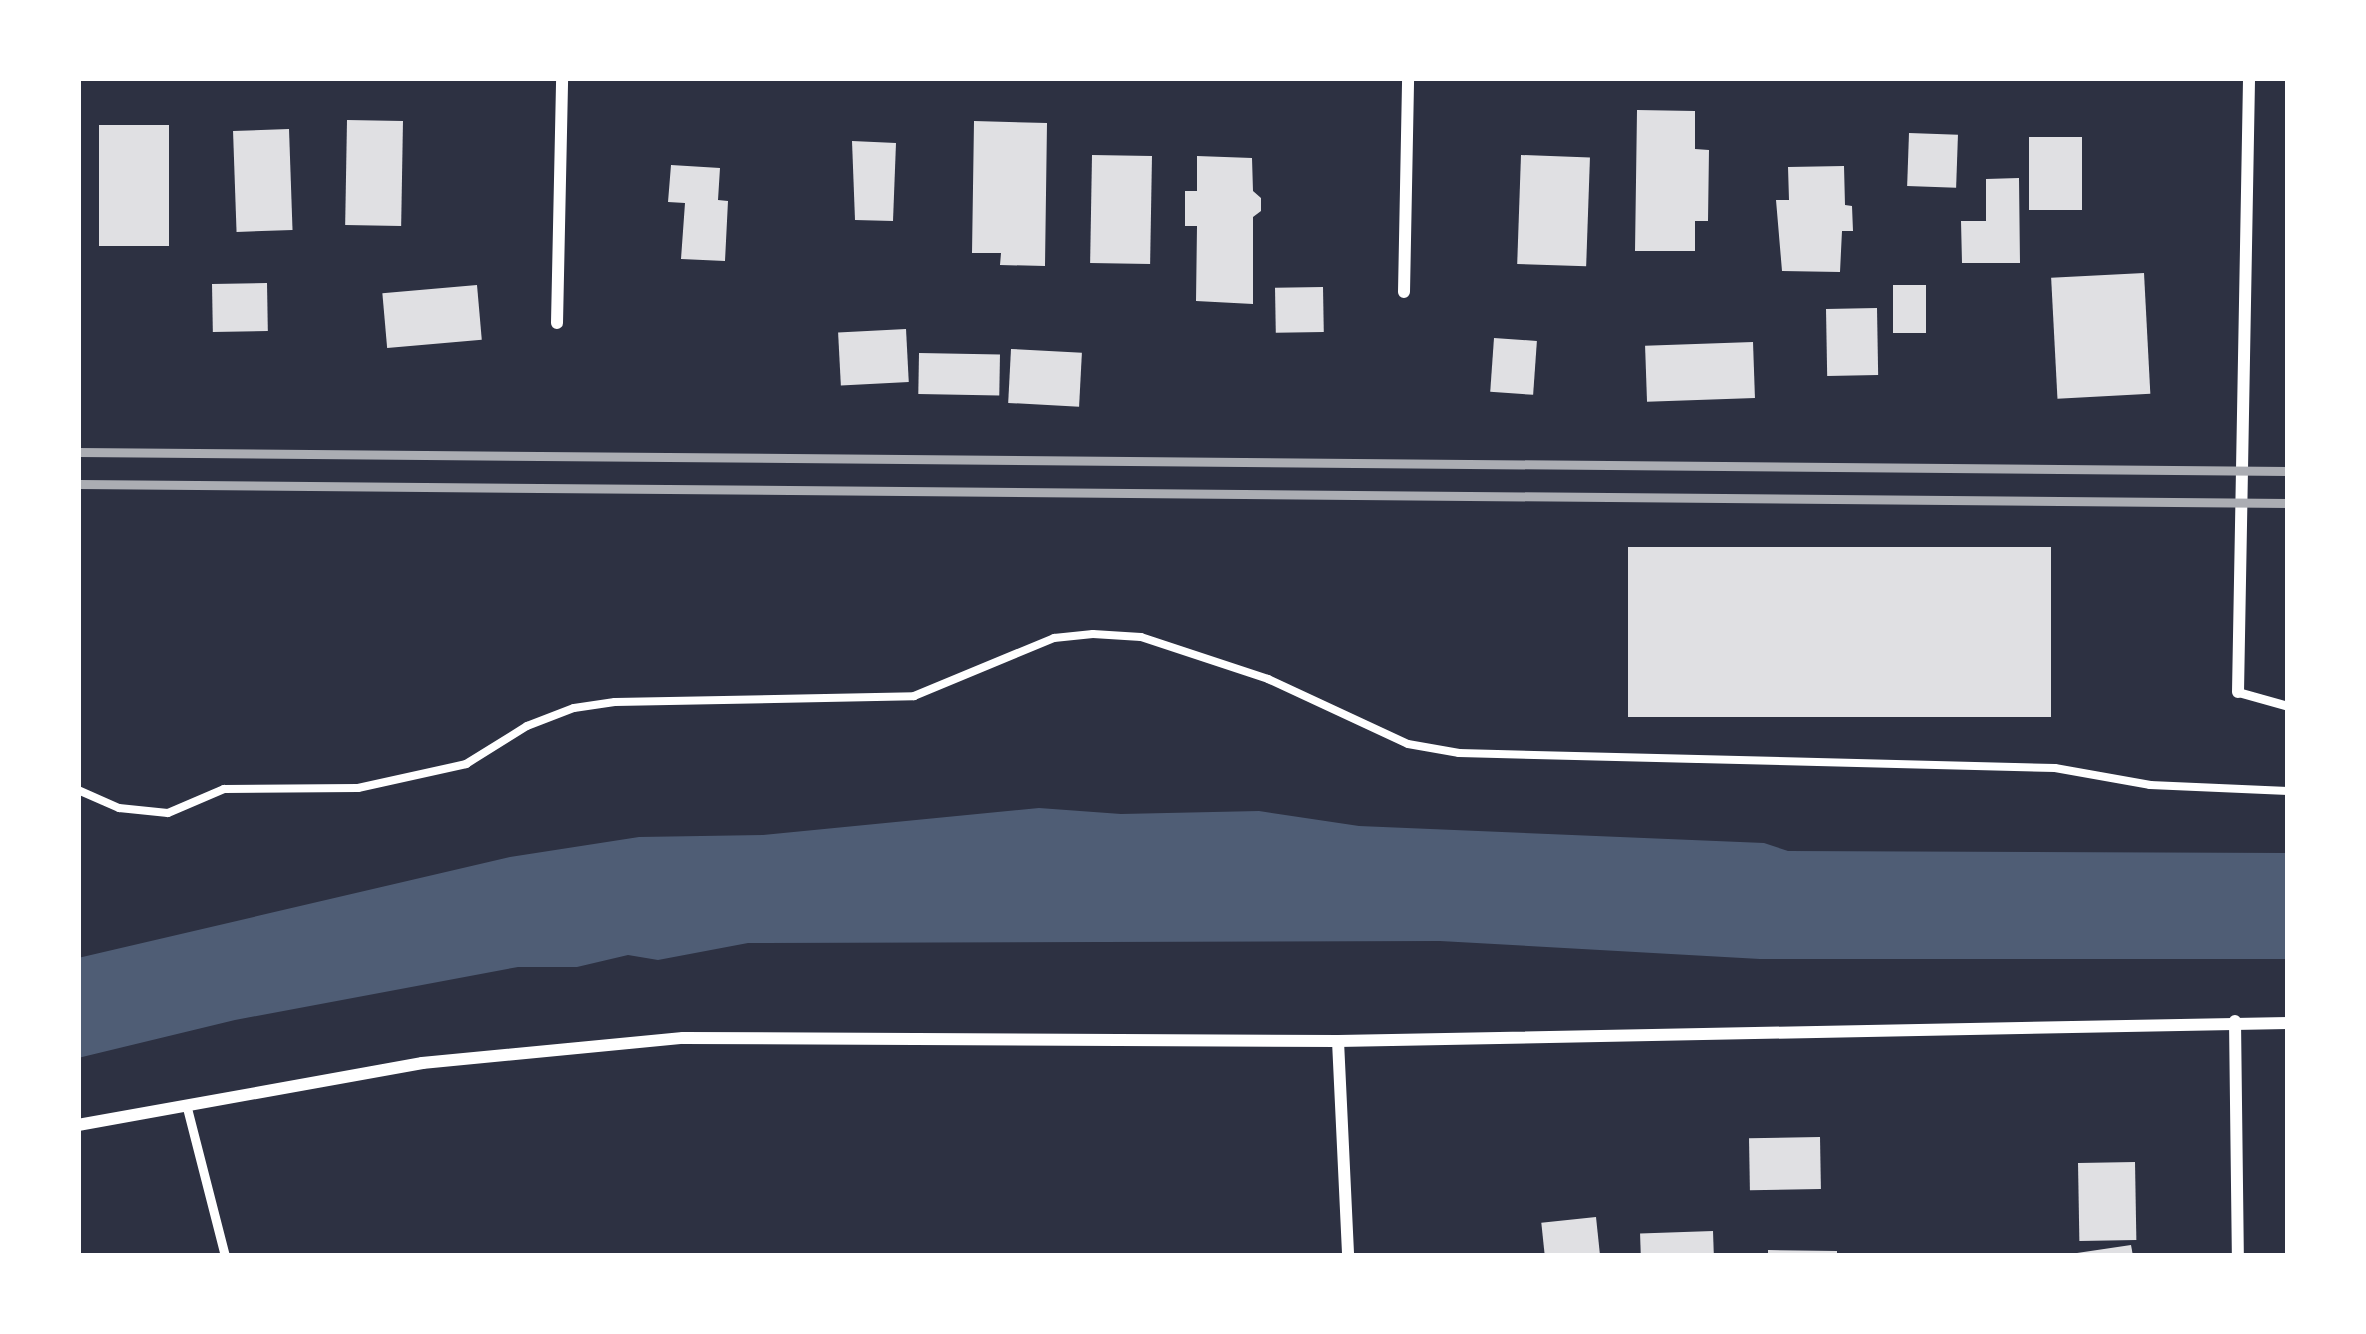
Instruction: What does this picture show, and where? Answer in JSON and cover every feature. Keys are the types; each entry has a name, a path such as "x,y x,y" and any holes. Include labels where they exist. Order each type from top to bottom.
{"street":[{"path":"557,323 562,78"},
{"path":"1404,292 1408,78"},
{"path":"2238,692 2249,78"},
{"path":"2234,1022 2239,1256"},
{"path":"78,1125 186,1101 422,1063 683,1038 1338,1041 2288,1023"},
{"path":"1338,1041 1348,1256"}],"lane":[{"path":"2238,692 2288,706"},
{"path":"186,1101 225,1256"}],"path":[{"path":"78,790 119,808 168,812 224,789 255,784 358,788 466,764 527,726 574,708 615,702 914,696 1054,638 1093,634 1141,638 1247,672 1364,728 1408,744 1459,753 2055,768 2150,785 2288,791"}],"water":[{"path":"1039,808 1121,814 1259,811 1359,826 1764,843 1788,851 2288,853 2288,959 1760,959 1440,941 748,943 658,960 628,955 577,967 518,967 235,1020 78,1058 78,958 510,857 639,837 763,835"}],"building":[{"path":"1637,110 1695,111 1695,149 1709,150 1708,221 1695,221 1695,251 1635,251"},
{"path":"347,120 403,121 401,226 345,225"},
{"path":"974,121 1047,123 1045,266 1000,265 1001,253 972,253"},
{"path":"99,125 169,125 169,246 99,246"},
{"path":"289,129 293,230 237,232 233,131"},
{"path":"1909,133 1958,135 1956,188 1907,186"},
{"path":"2029,137 2082,137 2082,210 2029,210"},
{"path":"852,141 896,143 893,221 855,220"},
{"path":"1092,155 1152,156 1150,264 1090,263"},
{"path":"1521,155 1590,157 1586,266 1517,264"},
{"path":"1197,156 1252,158 1253,191 1261,198 1261,211 1253,217 1253,304 1196,301 1197,226 1185,226 1185,191 1197,191"},
{"path":"671,165 720,168 718,200 728,201 725,261 681,259 685,203 668,202"},
{"path":"1844,166 1845,205 1852,206 1853,231 1842,231 1840,272 1782,271 1776,200 1789,200 1788,167"},
{"path":"2019,178 2020,263 1962,263 1961,221 1986,221 1986,179"},
{"path":"2144,273 2150,394 2057,399 2051,278"},
{"path":"267,283 268,331 213,332 212,284"},
{"path":"477,285 482,340 387,348 382,293"},
{"path":"1893,285 1926,285 1926,333 1893,333"},
{"path":"1323,287 1324,332 1276,333 1275,288"},
{"path":"1877,308 1878,375 1827,376 1826,309"},
{"path":"906,329 909,382 841,385 838,333"},
{"path":"1494,338 1537,341 1533,395 1490,392"},
{"path":"1753,342 1755,398 1647,402 1645,346"},
{"path":"1011,349 1082,353 1079,407 1008,403"},
{"path":"919,353 1000,354 999,395 918,394"},
{"path":"1628,547 2051,547 2051,717 1628,717"},
{"path":"1820,1137 1821,1189 1750,1190 1749,1138"},
{"path":"2135,1162 2136,1240 2079,1241 2078,1163"},
{"path":"1596,1217 1600,1256 1545,1256 1541,1223"},
{"path":"1713,1231 1714,1256 1641,1256 1640,1234"},
{"path":"2131,1245 2133,1256 2077,1256 2077,1253"},
{"path":"1768,1250 1837,1251 1837,1256 1768,1256"}],"railway":[{"path":"78,452 2288,471"},
{"path":"78,484 2288,503"}]}
